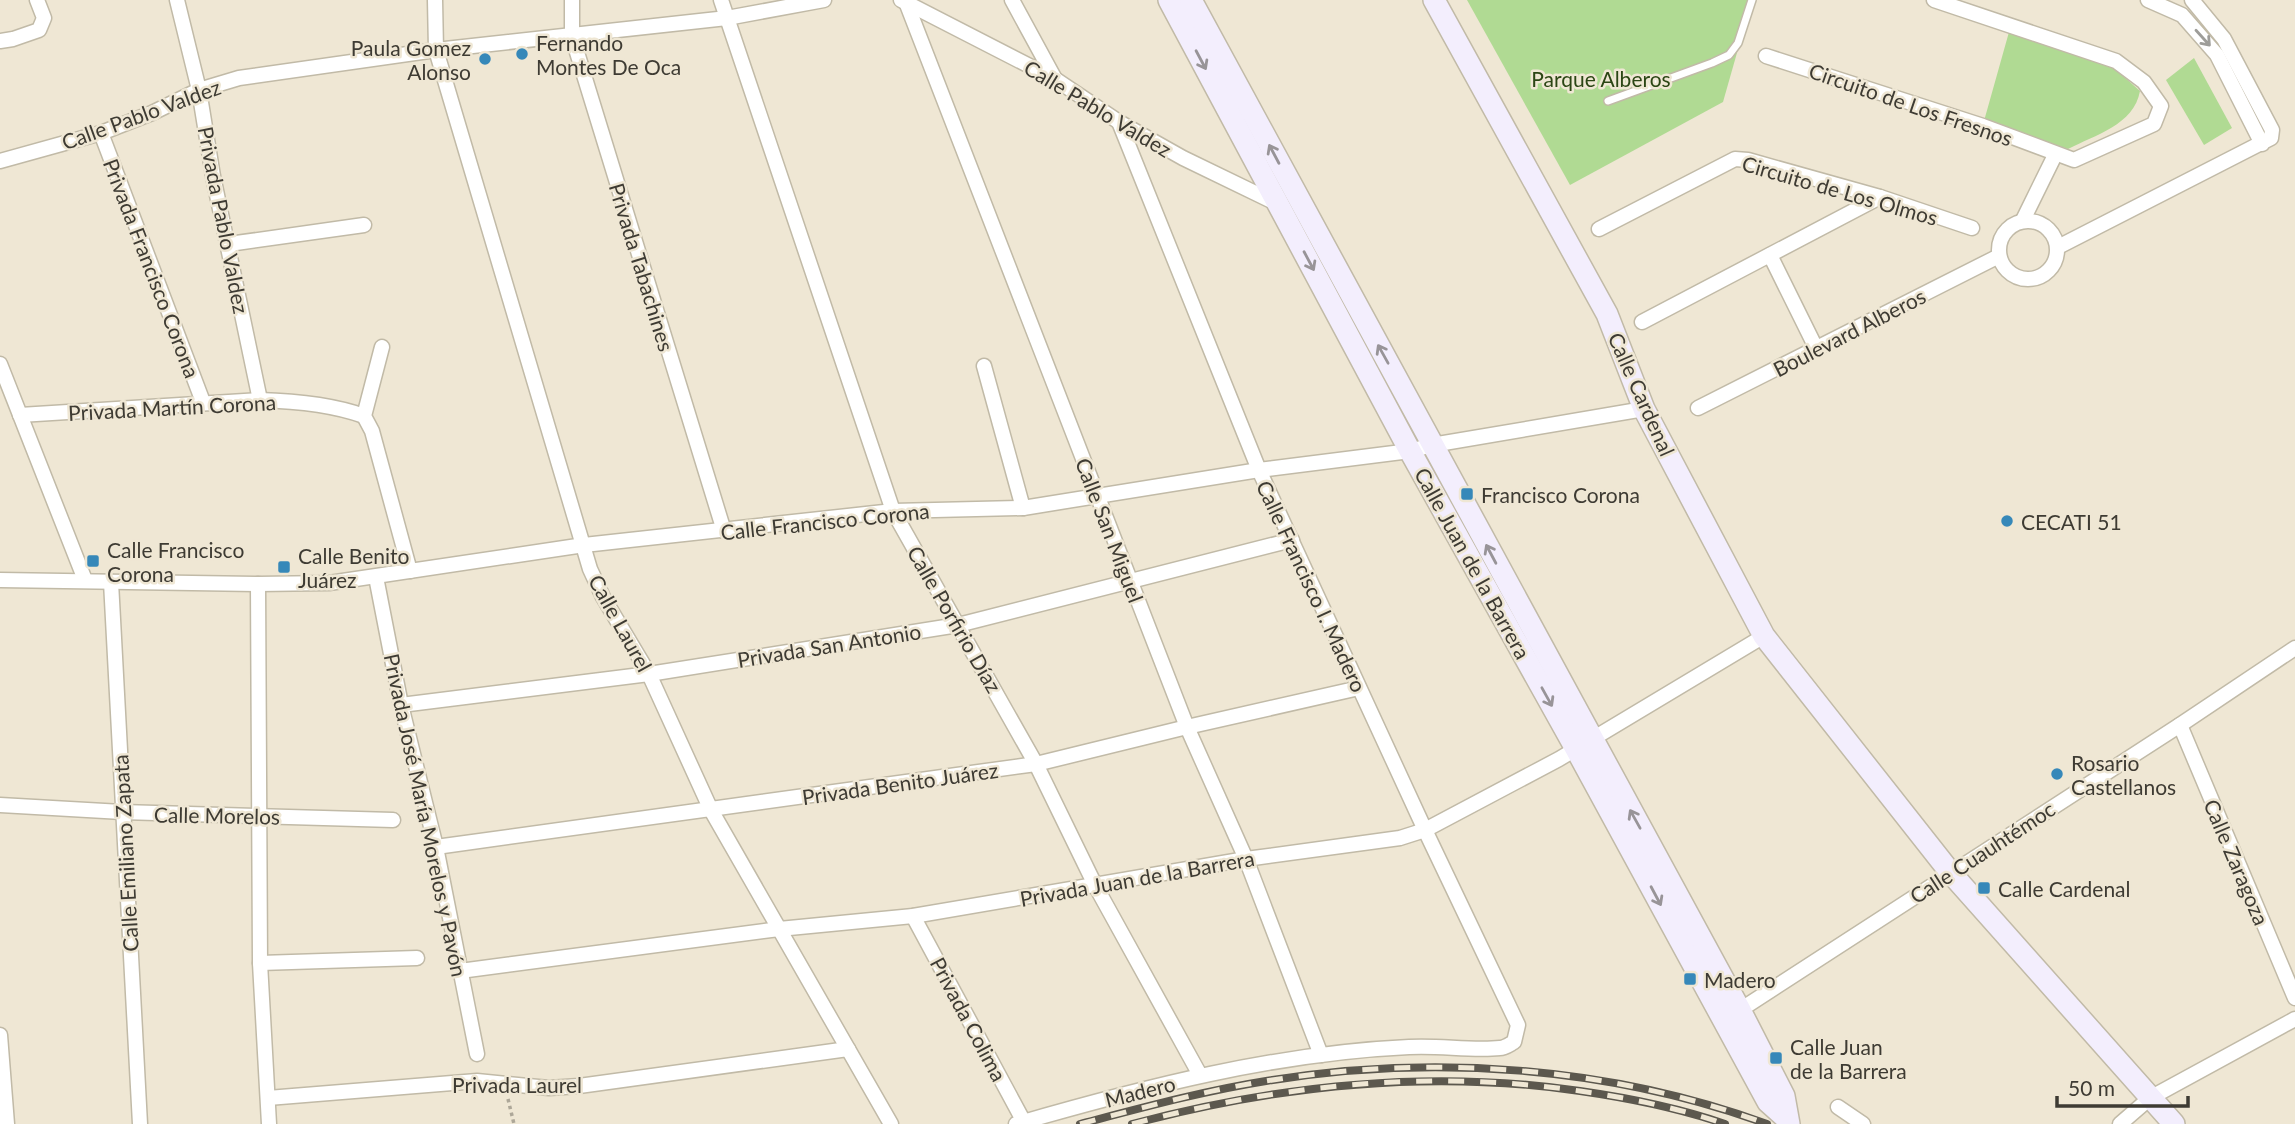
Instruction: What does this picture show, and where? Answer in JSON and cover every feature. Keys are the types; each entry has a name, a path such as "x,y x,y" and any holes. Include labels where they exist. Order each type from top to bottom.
{"main road":[{"name":"Calle Juan de la Barrera","path":"1169,0 1432,444 1768,1102 1788,1121"},
{"name":"Calle Juan de la Barrera","path":"1191,0 1410,451 1740,1010 1783,1096 1788,1121"},
{"name":"Calle Cardenal","path":"1434,0 1607,314 1644,410 1764,636 1950,872 2174,1124"}],"street":[{"path":"0,41 39,30 44,19 37,0"},
{"name":"Privada Pablo Valdez","path":"177,0 199,90 213,176 260,400"},
{"name":"Calle Laurel","path":"435,0 436,50 590,569 603,597 649,674 711,810 891,1124"},
{"name":"Privada Tabachines","path":"572,0 572,36 724,531"},
{"name":"Calle Porfirio Díaz","path":"721,0 893,511 1036,764 1095,885 1200,1076"},
{"name":"Calle Pablo Valdez","path":"0,161 101,133 152,113 199,90 239,78 436,50 727,18 824,0"},
{"path":"1012,0 1055,79"},
{"name":"Circuito de Los Fresnos","path":"1766,56 1983,126 2074,160 2154,124 2161,106 2144,82 2116,61 1934,0"},
{"path":"2148,0 2182,15 2217,55 2263,144"},
{"path":"2058,247 2271,138 2272,130 2224,39 2191,0 2182,15"},
{"name":"Calle Pablo Valdez","path":"903,1 1055,79 1119,121 1183,158 1288,202"},
{"name":"Calle San Miguel","path":"903,1 1187,727 1245,859 1321,1055"},
{"name":"Calle Francisco I. Madero","path":"1119,121 1259,470 1518,1025 1514,1042"},
{"name":"Privada Francisco Corona","path":"101,133 203,402"},
{"path":"2024,220 2055,155"},
{"name":"Circuito de Los Olmos","path":"1599,229 1735,159 1748,160 1880,197 1972,228"},
{"name":"Circuito de Los Olmos","path":"1642,322 1880,197"},
{"path":"2024,220 2034,220 2050,229 2058,247 2053,266 2038,278 2028,279 2009,272 1999,256 1999,246 2007,229 2024,220"},
{"path":"229,244 364,225"},
{"path":"1770,255 1816,348"},
{"name":"Boulevard Alberos","path":"1698,408 1999,256"},
{"path":"382,347 364,416 372,431 410,571"},
{"path":"0,364 85,580"},
{"path":"984,366 1023,508"},
{"name":"Privada Martín Corona","path":"20,415 260,400 342,408 364,416"},
{"name":"Calle Francisco Corona","path":"0,580 329,583 584,545 893,511 1023,508 1259,470 1410,451 1432,444 1644,410"},
{"name":"Privada San Antonio","path":"401,705 649,674 958,625 1292,540"},
{"name":"Privada José María Morelos y Pavón","path":"376,577 401,705 436,847 477,1054"},
{"name":"Calle Emiliano Zapata","path":"111,582 140,1124"},
{"path":"258,584 260,963 269,1124"},
{"name":"Privada Juan de la Barrera","path":"460,971 779,929 913,916 1245,859 1388,840 1425,830 1584,744 1764,636"},
{"name":"Calle Cuauhtémoc","path":"1740,1010 2295,648"},
{"name":"Privada Benito Juárez","path":"436,847 1036,764 1359,688"},
{"name":"Calle Zaragoza","path":"2180,725 2295,998"},
{"name":"Calle Morelos","path":"0,805 122,812 393,820"},
{"name":"Privada Colima","path":"913,916 1020,1123"},
{"path":"260,963 417,958"},
{"path":"2120,1124 2150,1098 2295,1019"},
{"path":"0,1035 7,1124"},
{"name":"Madero","path":"1020,1123 1200,1076 1321,1055 1430,1045 1503,1048 1514,1042"},
{"name":"Privada Laurel","path":"268,1098 477,1081 549,1088 579,1086 848,1049"},
{"path":"1838,1107 1863,1124"}],"lane":[{"path":"1608,101 1729,55 1738,43 1752,0"}],"path":[{"path":"502,1084 514,1124"}],"green space":[{"name":"Parque Alberos","path":"1467,0 1752,0 1723,102 1570,185"},
{"path":"2009,32 2114,68 2140,91 2136,103 2122,121 2068,149 1984,121"},
{"path":"2194,58 2232,128 2204,145 2166,80"}],"railway":[{"path":"1080,1124 1196,1095 1266,1081 1392,1068 1456,1067 1582,1078 1645,1089 1707,1104 1767,1124"},
{"path":"1132,1124 1243,1099 1411,1081 1467,1081 1598,1094 1672,1108 1725,1124"}],"place":[{"name":"Fernando Montes De Oca","path":"522,54"},
{"name":"Paula Gomez Alonso","path":"485,59"},
{"name":"Francisco Corona","path":"1467,494"},
{"name":"CECATI 51","path":"2007,521"},
{"name":"Calle Francisco Corona","path":"93,561"},
{"name":"Calle Benito Juárez","path":"284,567"},
{"name":"Rosario Castellanos","path":"2057,774"},
{"name":"Calle Cardenal","path":"1984,888"},
{"name":"Madero","path":"1690,979"},
{"name":"Calle Juan de la Barrera","path":"1776,1058"}]}
